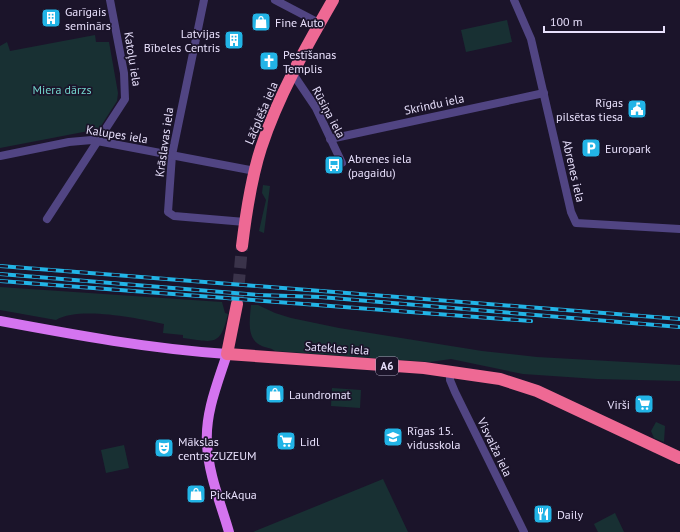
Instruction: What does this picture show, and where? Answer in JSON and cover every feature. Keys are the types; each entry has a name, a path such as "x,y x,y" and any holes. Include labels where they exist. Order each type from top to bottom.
{"highway":[{"name":"Lāčplēša iela","path":"242,246 255,171 268,129 293,74 333,0"},
{"path":"227,354 234,327 237,304"},
{"name":"Satekles iela","path":"227,354 450,371 484,375 516,383 680,458"}],"main road":[{"name":"Satekles iela","path":"0,321 74,336 174,349 227,354"},
{"path":"227,354 209,415 206,444 228,532"}],"street":[{"name":"Katoļu iela","path":"47,219 99,142 123,104 126,94 124,73 110,0"},
{"name":"Krāslavas iela","path":"204,0 172,155 168,212 174,216 245,222"},
{"path":"275,0 320,23"},
{"name":"Abrenes iela","path":"514,0 530,39 571,212 576,223 680,230"},
{"name":"Rūsiņa iela","path":"293,74 316,108 342,163"},
{"name":"Skrindu iela","path":"330,139 544,93"},
{"name":"Kalupes iela","path":"0,156 84,139 255,171"},
{"name":"Visvalža iela","path":"450,371 450,380 455,392 524,532"}],"green space":[{"path":"507,20 512,42 466,52 461,30"},
{"name":"Miera dārzs","path":"95,35 96,42 109,42 118,93 117,101 99,129 0,148 0,46 7,42 10,51"},
{"path":"263,185 270,186 264,233 259,231 266,200 262,193"},
{"path":"0,287 222,302 225,313 228,314 222,332 218,337 214,340 202,341 183,338 183,335 163,333 164,324 124,316 108,314 79,314 66,316 56,320 0,310"},
{"path":"251,305 258,305 275,313 291,318 339,328 482,351 537,357 680,365 680,381 597,379 523,374 451,359 430,362 275,351 260,345 253,338 250,327"},
{"path":"332,388 361,390 360,408 331,406"},
{"path":"656,422 665,426 664,442 654,438 651,431"},
{"path":"124,445 129,468 106,473 101,450"},
{"path":"383,479 408,532 253,532"},
{"path":"615,513 624,532 598,532 594,524"}],"tunnel":[{"path":"237,304 242,246"}],"railway":[{"path":"0,266 680,319"},
{"path":"0,274 258,295 320,297 680,327"},
{"path":"0,281 531,321"}],"place":[{"name":"Garīgais seminārs","path":"51,18"},
{"name":"Fine Auto","path":"261,22"},
{"name":"Latvijas Bībeles Centris","path":"234,40"},
{"name":"Pestīšanas Templis","path":"269,61"},
{"name":"Rīgas pilsētas tiesa","path":"637,109"},
{"name":"Europark","path":"591,148"},
{"name":"Abrenes iela (pagaidu)","path":"334,165"},
{"name":"Laundromat","path":"275,394"},
{"name":"Virši","path":"644,404"},
{"name":"Rīgas 15. vidusskola","path":"393,437"},
{"name":"Lidl","path":"286,441"},
{"name":"Mākslas centrs ZUZEUM","path":"164,448"},
{"name":"PickAqua","path":"196,494"},
{"name":"Daily","path":"543,514"}]}
